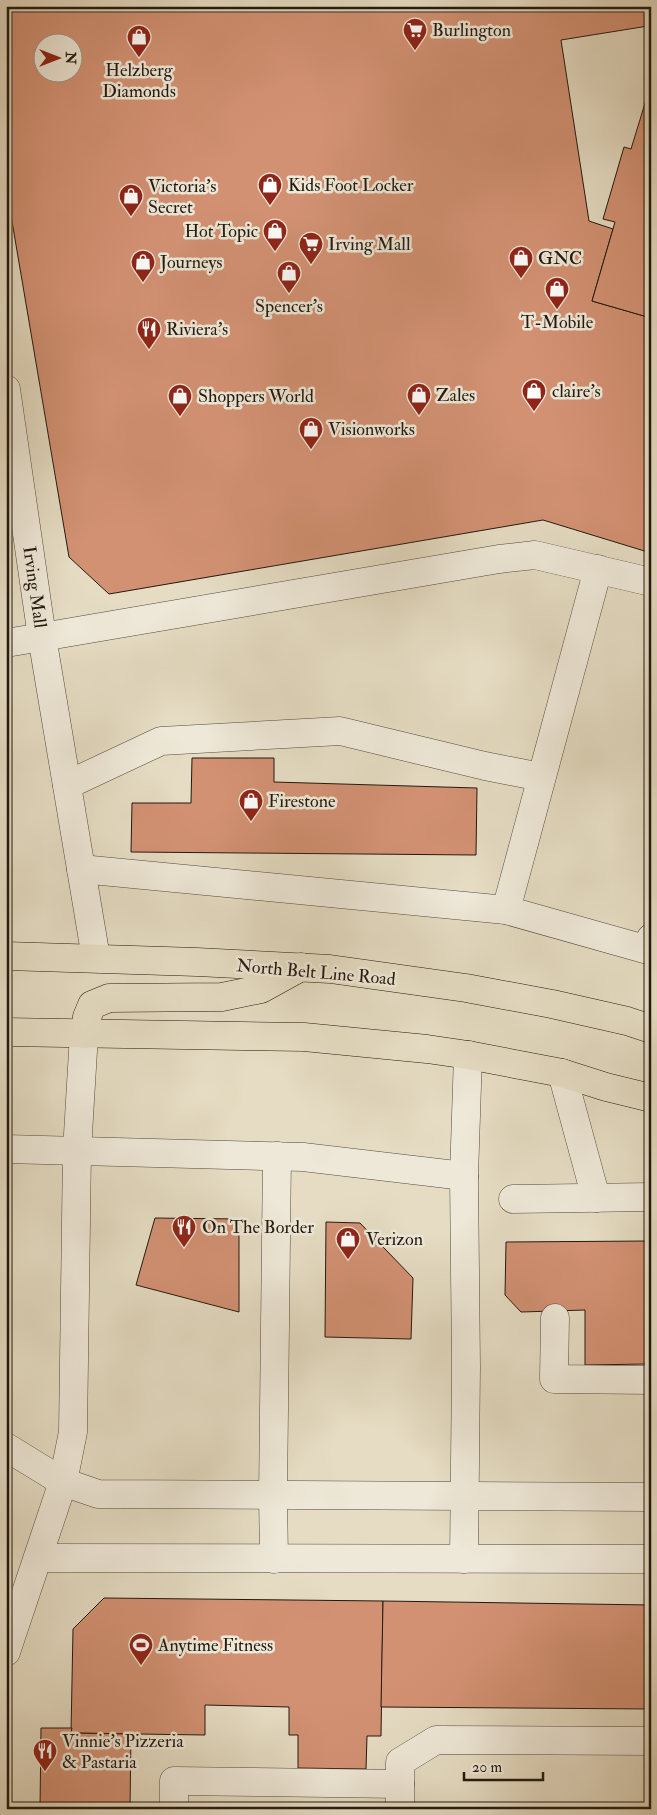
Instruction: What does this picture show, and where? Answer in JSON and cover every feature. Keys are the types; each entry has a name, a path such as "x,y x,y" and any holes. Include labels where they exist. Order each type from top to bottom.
{"main road":[{"name":"North Belt Line Road","path":"6,956 96,958 330,969 466,988 552,1004 626,1021 651,1029"},
{"path":"84,1034 87,1017 92,1006 109,998 222,997 261,989 301,968"},
{"path":"6,1032 304,1037 427,1049 562,1073 606,1087 651,1098"}],"lane":[{"name":"Irving Mall","path":"6,389 42,637 96,958"},
{"path":"6,643 498,559 535,555 651,582"},
{"path":"506,910 598,569"},
{"path":"67,785 161,741 340,731 485,766 541,777"},
{"path":"81,869 506,910 648,950 651,938"},
{"path":"6,1652 13,1606 38,1558 63,1482 74,1432 77,1151 84,1034"},
{"path":"464,1559 466,1367 464,1176 468,1055"},
{"path":"562,1073 596,1198"},
{"path":"6,1150 303,1157 464,1176"},
{"path":"274,1559 277,1156"},
{"path":"512,1199 651,1197"},
{"path":"555,1318 554,1379 651,1380"},
{"path":"6,1447 63,1482 98,1494 651,1497"},
{"path":"38,1558 651,1559"},
{"path":"174,1809 174,1781 400,1796 400,1762 436,1740 651,1741"}],"building":[{"name":"Irving Mall","path":"6,6 645,6 648,26 561,40 589,221 613,229 592,301 651,318 651,553 543,520 109,594 69,557 6,186"},
{"path":"646,100 651,101 651,318 592,301 615,222 603,219 624,147 631,149"},
{"path":"192,758 274,758 274,782 477,788 476,855 131,852 132,803 191,803"},
{"path":"155,1218 239,1219 239,1312 136,1285"},
{"path":"326,1222 360,1223 413,1278 411,1339 325,1337"},
{"path":"648,1241 646,1364 585,1365 585,1310 521,1312 505,1295 506,1242"},
{"path":"104,1598 383,1601 381,1736 367,1736 366,1769 298,1768 298,1735 289,1735 289,1707 205,1705 205,1735 71,1733 73,1629"},
{"path":"383,1601 651,1605 651,1709 381,1707"},
{"path":"41,1728 72,1728 71,1733 131,1734 130,1809 40,1809"}],"place":[{"name":"Burlington","path":"415,51"},
{"name":"Helzberg Diamonds","path":"139,58"},
{"name":"Kids Foot Locker","path":"270,206"},
{"name":"Victoria's Secret","path":"131,217"},
{"name":"Hot Topic","path":"275,252"},
{"name":"Irving Mall","path":"311,265"},
{"name":"GNC","path":"521,279"},
{"name":"Journeys","path":"143,283"},
{"name":"Spencer's","path":"289,294"},
{"name":"T-Mobile","path":"557,310"},
{"name":"Riviera's","path":"149,350"},
{"name":"claire's","path":"534,412"},
{"name":"Zales","path":"419,416"},
{"name":"Shoppers World","path":"180,417"},
{"name":"Visionworks","path":"311,450"},
{"name":"Firestone","path":"251,822"},
{"name":"On The Border","path":"184,1248"},
{"name":"Verizon","path":"348,1260"},
{"name":"Anytime Fitness","path":"141,1666"},
{"name":"Vinnie's Pizzeria & Pastaria","path":"45,1772"}]}
